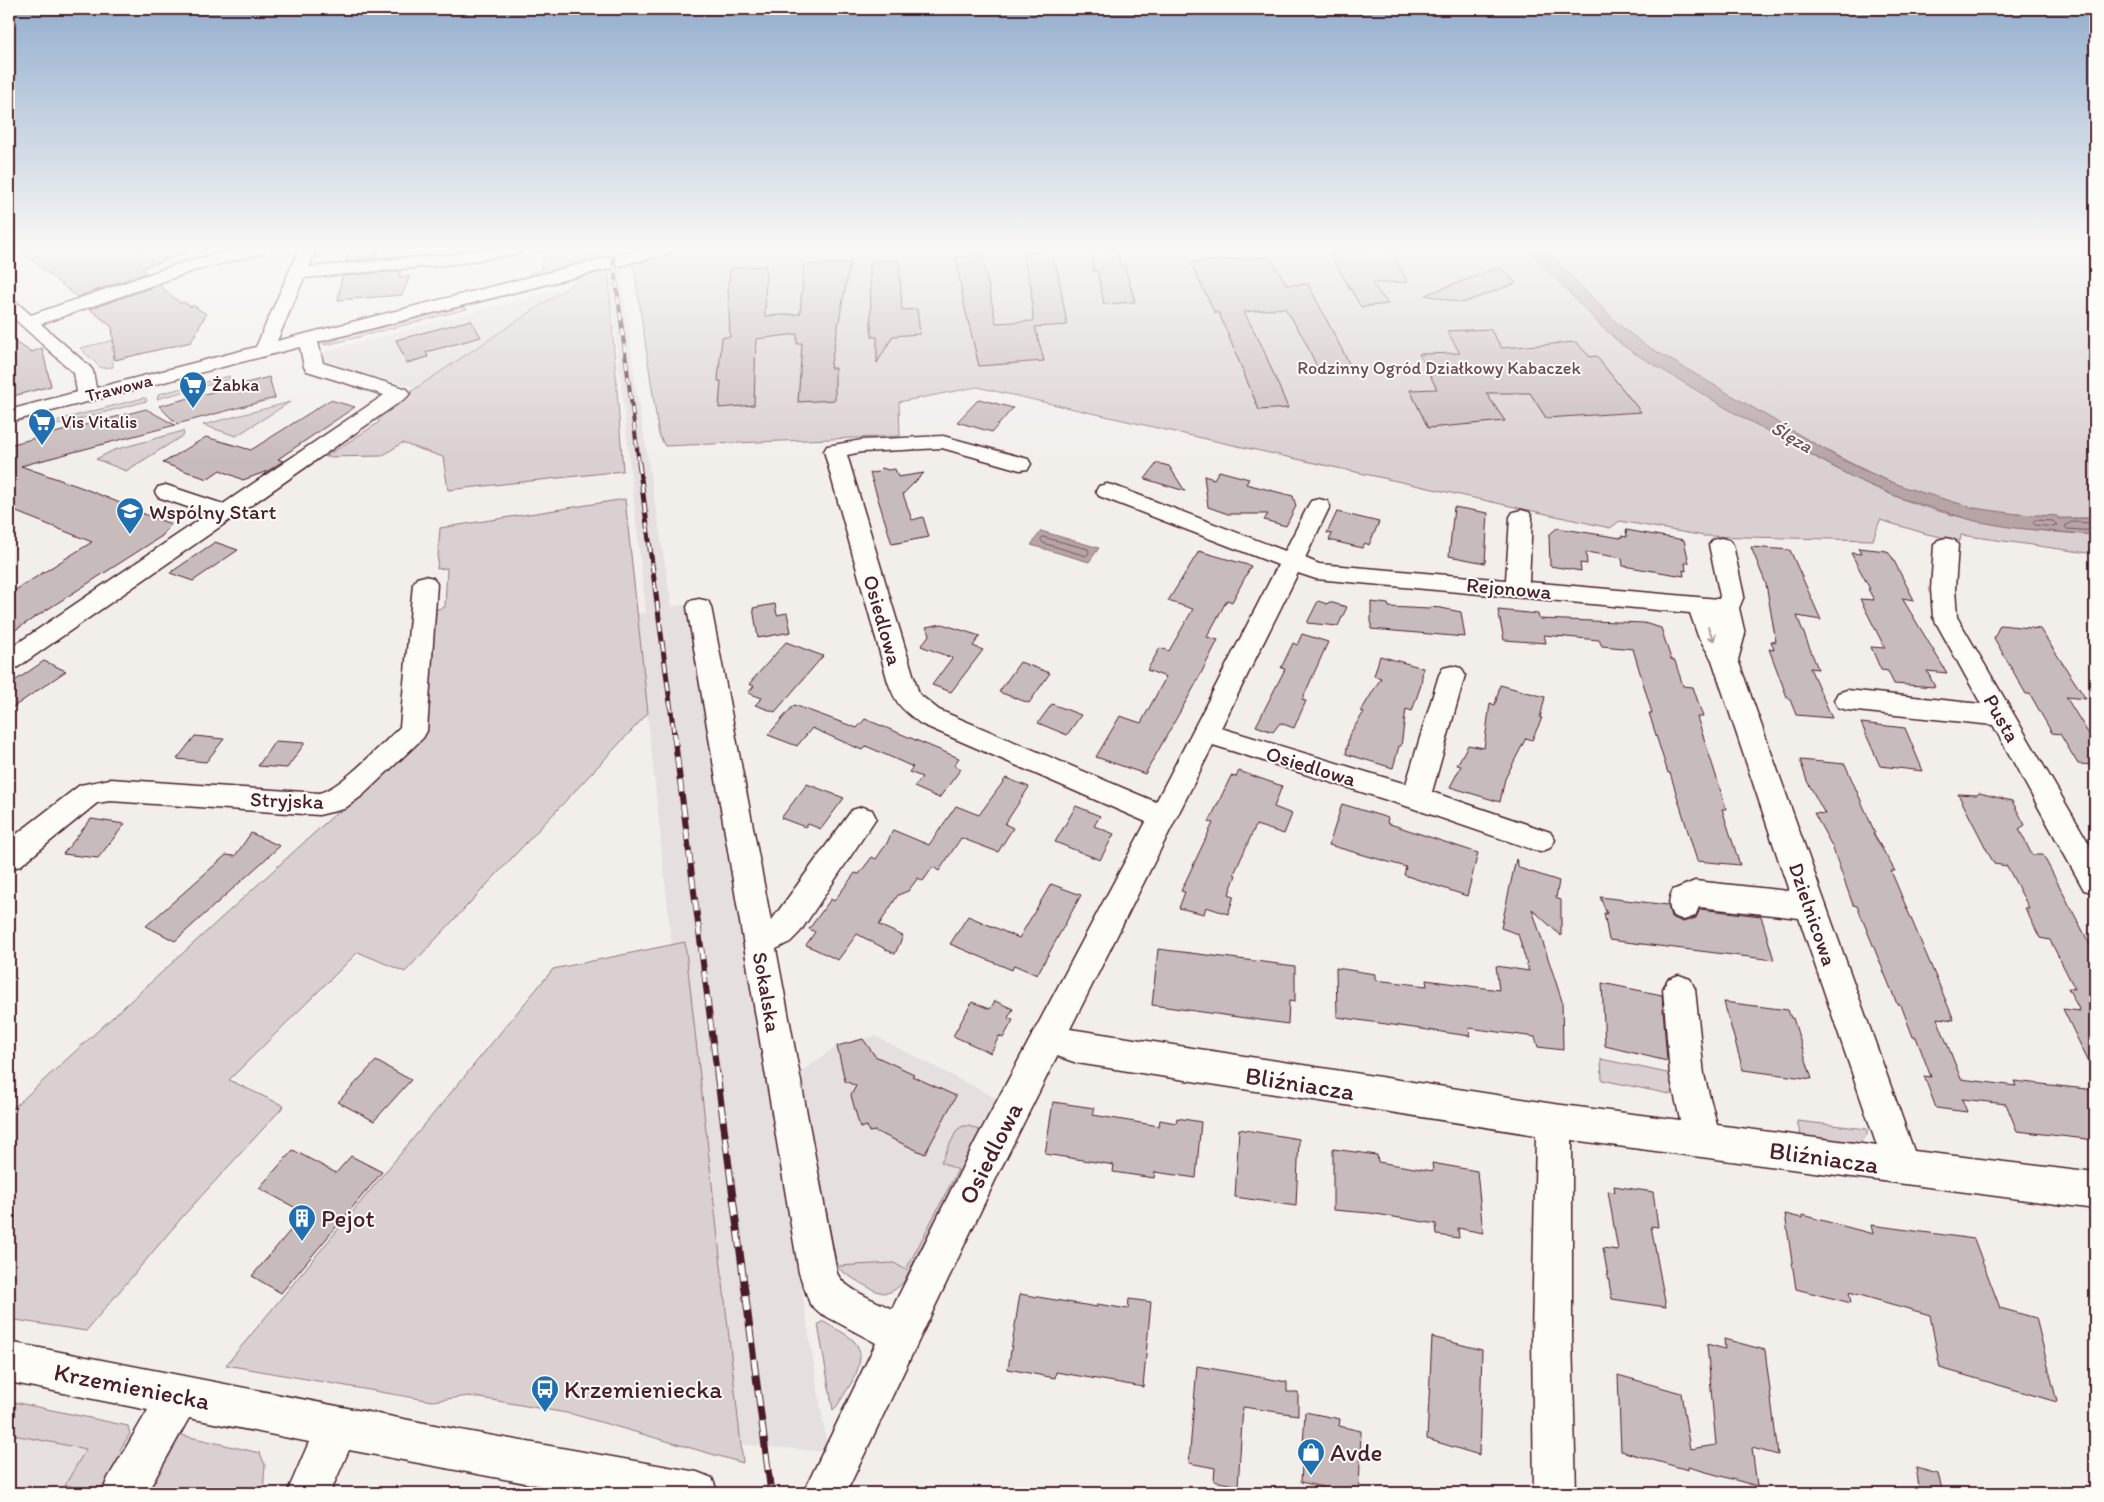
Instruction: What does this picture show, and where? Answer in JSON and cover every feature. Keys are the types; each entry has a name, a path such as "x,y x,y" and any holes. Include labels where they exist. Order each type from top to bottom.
{"street":[{"path":"26,319 83,371 88,396"},
{"path":"29,322 37,319"},
{"path":"263,352 278,319"},
{"name":"Trawowa","path":"9,416 389,319"},
{"path":"9,662 400,393 314,367 308,340"},
{"name":"Osiedlowa","path":"1020,464 943,442 862,446 835,450 901,682 908,700 930,716 1164,817"},
{"path":"166,492 226,512"},
{"path":"1107,492 1293,562"},
{"name":"Osiedlowa","path":"824,1493 1048,1037 1164,817 1293,562 1319,506"},
{"path":"1517,589 1520,517"},
{"path":"1721,545 1732,596 1727,608 1734,628 1731,647 1725,660"},
{"name":"Pusta","path":"1946,545 1943,589 1945,617 2095,881"},
{"name":"Rejonowa","path":"1293,562 1316,571 1727,608"},
{"name":"Stryjska","path":"9,857 90,793 110,790 319,804 334,801 353,787 413,731 425,584"},
{"name":"Dzielnicowa","path":"1700,605 1711,636 1725,660 1902,1167"},
{"name":"Sokalska","path":"699,607 818,1273 824,1290 834,1299 900,1335"},
{"path":"1416,798 1452,675"},
{"path":"1847,700 2001,716"},
{"name":"Osiedlowa","path":"1206,733 1416,798 1540,840"},
{"path":"758,942 772,939 780,934 862,818"},
{"path":"1684,907 1684,899 1694,894 1810,906"},
{"path":"1679,989 1687,1075 1703,1141"},
{"name":"Bliźniacza","path":"1048,1037 1077,1047 1554,1121 2095,1191"},
{"path":"1554,1121 1552,1336 1556,1493"},
{"name":"Krzemieniecka","path":"9,1362 460,1451 698,1493"},
{"path":"123,1493 179,1396"},
{"path":"308,1493 338,1426"}],"shaded area":[{"path":"447,319 520,319 416,388 321,360 319,353"},
{"path":"614,319 627,319 636,387 672,607 690,604 828,1452 724,1443 637,614 646,612"},
{"path":"875,1036 996,1098 908,1276 896,1289 886,1293 877,1291 836,1267 795,1076 837,1046"},
{"path":"9,1434 181,1467 166,1493 9,1493"}],"green space":[{"path":"407,319 428,319 327,345 323,344 337,340 342,335"},
{"path":"520,319 612,319 623,471 448,490 443,457 402,443 382,456 325,457 378,423 379,420 374,416"},
{"name":"Rodzinny Ogród Działkowy Kabaczek","path":"642,319 1595,319 1618,342 1631,351 1707,396 1858,480 1897,497 1938,511 1977,521 2016,528 2095,535 2095,554 1961,535 1960,541 1927,534 1880,520 1873,540 1704,536 1620,521 1610,528 977,387 899,402 900,436 665,446 659,435"},
{"path":"1613,319 2095,319 2095,518 2058,518 2056,516 2025,515 1983,510 1946,501 1895,483 1845,460 1797,434 1642,343"},
{"path":"132,336 136,340 112,346 113,367 101,368 80,348"},
{"path":"229,376 230,379 157,399 159,394"},
{"path":"146,398 147,401 53,426 52,423 55,421"},
{"path":"290,402 236,436 203,425"},
{"path":"183,431 184,435 126,471 96,459 114,450"},
{"path":"625,499 648,713 405,972 358,952 229,1080 284,1106 184,1215 86,1331 9,1319 9,1112 427,730 434,610 445,607 447,568 437,569 440,528"},
{"path":"685,942 743,1463 572,1414 469,1396 432,1401 226,1365 553,969"},
{"path":"1601,1059 1672,1074 1674,1095 1602,1080"},
{"path":"1797,1121 1867,1129 1867,1135 1858,1144 1803,1145"},
{"path":"963,1126 969,1126 981,1131 903,1283 891,1292 881,1292 861,1283 836,1267 833,1263 816,1179 820,1177 837,1266 894,1263 906,1270 958,1170 941,1162 957,1130"},
{"path":"821,1322 847,1336 854,1341 859,1349 860,1357 856,1374 833,1410 818,1325"},
{"path":"9,1401 128,1426 130,1434 120,1450 128,1452 114,1475 105,1484 93,1489 65,1485 86,1449 9,1434"},
{"path":"181,1435 260,1453 265,1465 263,1493 140,1493 168,1444"}],"water":[{"name":"Ślęza","path":"1594,319 1613,319 1642,343 1839,458 1869,473 1907,488 1974,508 2017,514 2057,516 2058,519 2095,518 2095,535 2015,528 1975,521 1903,499 1856,479 1731,411 1631,351"},
{"path":"1041,531 1099,548 1089,562 1031,545"}],"building":[{"path":"102,319 203,319 191,342 115,360 112,327"},
{"path":"729,319 839,319 830,368 835,368 835,400 798,402 802,343 797,344 797,334 756,339 754,405 719,408 721,381 718,381 722,337 730,337"},
{"path":"871,319 918,319 920,334 893,336 877,363 877,337 872,337"},
{"path":"968,319 995,319 996,323 1033,321 1033,319 1066,319 1067,325 1035,327 1044,361 979,366"},
{"path":"1222,319 1248,319 1261,344 1288,408 1259,410"},
{"path":"1292,319 1326,319 1351,367 1318,369 1304,339"},
{"path":"471,320 481,337 426,352 428,357 407,363 396,340"},
{"path":"1490,329 1502,348 1576,342 1590,357 1596,356 1641,412 1546,418 1530,393 1486,393 1505,421 1428,428 1410,390 1437,389 1419,354 1460,353 1447,331"},
{"path":"9,339 32,352 42,348 51,386 9,397"},
{"path":"269,377 275,398 177,424 159,406"},
{"path":"979,399 1013,408 992,432 957,422"},
{"path":"330,400 355,407 278,459 283,461 268,471 243,480 220,470 207,479 163,463 206,437 251,450"},
{"path":"146,409 175,425 21,466 83,488 171,524 162,536 9,634 9,594 92,542 9,509 9,445"},
{"path":"1157,463 1169,466 1185,491 1145,479"},
{"path":"882,468 888,470 895,469 898,477 924,473 903,494 912,520 923,517 929,537 892,544 870,473 878,472"},
{"path":"1219,471 1249,479 1246,484 1293,496 1296,506 1286,526 1264,520 1268,514 1228,514 1208,507 1204,476 1214,479"},
{"path":"1454,507 1488,513 1485,563 1449,556"},
{"path":"1337,512 1379,522 1369,545 1365,543 1362,548 1329,540 1332,534 1327,533"},
{"path":"1557,528 1621,538 1621,536 1627,537 1626,530 1684,540 1689,563 1685,563 1686,571 1683,570 1684,576 1623,566 1622,558 1586,552 1587,564 1580,563 1581,571 1550,566 1549,535"},
{"path":"215,542 238,550 193,581 170,573"},
{"path":"1751,547 1790,550 1821,620 1797,616 1818,669 1810,668 1832,718 1796,715 1789,697 1787,697 1769,649 1774,650 1771,641 1776,642 1766,584"},
{"path":"1858,548 1887,551 1892,557 1914,600 1902,598 1947,673 1927,671 1935,687 1894,684 1888,671 1881,670 1871,647 1885,648 1860,599 1874,600 1851,553 1861,554"},
{"path":"1199,551 1251,566 1232,602 1227,600 1207,637 1218,640 1145,774 1096,757 1120,716 1141,723 1166,677 1147,670 1160,648 1169,651 1193,609 1168,601"},
{"path":"1318,601 1347,607 1338,626 1307,623"},
{"path":"1371,602 1388,604 1389,607 1429,609 1429,607 1461,612 1465,637 1371,629"},
{"path":"775,604 777,615 787,613 791,632 758,638 753,608"},
{"path":"1498,610 1538,614 1539,619 1644,623 1661,628 1671,659 1675,661 1683,686 1693,687 1703,717 1697,717 1726,809 1722,809 1740,865 1697,861 1649,713 1652,713 1633,649 1602,646 1599,640 1544,635 1546,643 1504,640"},
{"path":"942,624 980,636 973,646 983,650 951,692 932,685 952,658 921,646 930,634 926,627"},
{"path":"2000,625 2040,629 2086,699 2066,697 2095,744 2095,765 2078,764 2060,734 2052,733 2030,694 2026,694 1994,638"},
{"path":"1302,634 1328,642 1302,700 1306,701 1294,728 1280,723 1273,732 1256,726 1285,669 1281,668 1293,643 1297,645"},
{"path":"786,642 823,656 775,712 755,705 762,698 748,693 754,686 749,684"},
{"path":"1380,656 1423,668 1421,685 1412,711 1406,709 1401,746 1399,746 1393,768 1346,754 1349,735 1364,712 1361,711 1381,678 1374,676"},
{"path":"44,661 66,671 9,710 9,685"},
{"path":"1020,662 1050,673 1029,703 999,692"},
{"path":"1500,685 1545,697 1540,718 1542,718 1532,740 1526,738 1505,779 1500,802 1450,787 1461,766 1457,765 1468,745 1484,748 1490,703 1495,705"},
{"path":"1052,704 1081,715 1067,735 1038,723"},
{"path":"794,705 857,728 865,719 959,758 954,765 961,769 939,798 914,787 922,777 909,772 913,767 866,746 862,750 812,728 797,746 768,735"},
{"path":"1861,723 1905,728 1923,771 1880,766"},
{"path":"195,736 224,739 206,762 177,759"},
{"path":"275,741 305,743 287,768 258,766"},
{"path":"1800,760 1845,764 1875,833 1873,833 1895,871 1891,871 1954,1020 1937,1018 1961,1079 2016,1086 2014,1081 2095,1090 2095,1140 2017,1131 2006,1104 1962,1099 1967,1112 1936,1108 1924,1076 1931,1077 1916,1037 1913,1037 1901,1005 1897,1004 1857,906 1853,905 1832,846 1814,813 1825,814 1807,781"},
{"path":"1239,771 1282,786 1274,807 1292,814 1284,834 1256,825 1234,874 1236,875 1229,894 1234,896 1228,914 1206,907 1204,914 1179,908 1185,892 1181,891 1213,823 1209,822 1231,776 1236,777"},
{"path":"1006,778 1029,787 1005,824 1013,828 998,852 961,838 939,871 933,867 923,881 918,878 908,891 898,895 879,925 903,936 895,954 857,934 838,960 806,945 815,932 809,929 831,899 834,901 855,873 859,874 872,857 876,859 893,830 929,845 956,806 979,815"},
{"path":"807,784 844,798 821,829 808,824 805,827 781,818"},
{"path":"1979,793 2012,801 2025,825 2019,829 2032,855 2043,855 2095,954 2095,1075 2063,1009 2080,1011 2068,988 2075,989 2050,940 2040,938 2025,908 2029,908 2007,866 1994,864 1958,794 1977,795"},
{"path":"1342,804 1388,818 1387,823 1478,853 1467,896 1404,875 1406,867 1329,845"},
{"path":"1076,806 1100,816 1094,826 1114,834 1100,860 1055,842"},
{"path":"91,819 125,824 98,858 63,854"},
{"path":"251,833 280,846 175,941 146,926 226,855 235,856"},
{"path":"1516,859 1519,868 1559,881 1556,898 1561,900 1561,936 1532,909 1562,1001 1563,1050 1538,1047 1535,1037 1469,1028 1470,1036 1337,1017 1336,968 1375,974 1375,980 1427,986 1426,980 1499,990 1496,966 1529,971 1518,934 1501,928"},
{"path":"1051,884 1081,895 1037,975 1014,965 1012,970 950,944 968,916 1019,938"},
{"path":"1600,897 1668,905 1671,917 1683,922 1696,918 1700,909 1761,916 1774,960 1609,940 1604,913 1607,914"},
{"path":"1158,949 1295,966 1295,1002 1289,1001 1288,1024 1152,1005"},
{"path":"1602,983 1662,995 1667,1061 1605,1046"},
{"path":"995,1001 1013,1009 1008,1018 1013,1020 1003,1038 999,1036 991,1053 953,1036 972,1002 990,1009"},
{"path":"1724,1002 1788,1010 1791,1018 1793,1018 1812,1079 1743,1070"},
{"path":"863,1039 875,1056 914,1074 912,1076 956,1096 925,1154 875,1131 869,1132 867,1126 860,1128 851,1095 856,1086 845,1081 837,1046"},
{"path":"376,1061 411,1080 374,1121 338,1102"},
{"path":"1053,1102 1094,1108 1093,1115 1159,1126 1160,1120 1176,1123 1177,1118 1201,1122 1196,1178 1155,1172 1154,1178 1113,1172 1114,1165 1045,1154"},
{"path":"1239,1129 1299,1139 1296,1206 1235,1197"},
{"path":"1333,1149 1377,1155 1378,1162 1433,1171 1432,1163 1477,1171 1483,1233 1458,1228 1459,1238 1437,1235 1436,1224 1370,1213 1333,1210"},
{"name":"Pejot","path":"293,1150 336,1173 351,1156 382,1172 281,1293 252,1276 305,1213 259,1188"},
{"path":"1614,1186 1653,1192 1658,1227 1651,1226 1666,1307 1612,1299 1603,1248 1618,1250 1608,1191 1615,1192"},
{"path":"1785,1214 1802,1218 1802,1215 1873,1234 1871,1225 1974,1239 2000,1308 2036,1318 2057,1402 1940,1368 1930,1315 1849,1292 1851,1303 1796,1289"},
{"path":"1020,1294 1097,1307 1097,1304 1128,1309 1129,1299 1151,1302 1143,1387 1056,1372 1055,1378 1008,1369"},
{"path":"1432,1337 1482,1350 1479,1455 1427,1439"},
{"path":"1724,1339 1765,1350 1778,1455 1752,1448 1757,1486 1688,1467 1688,1470 1621,1451 1618,1375 1681,1393 1690,1449 1716,1445 1707,1344 1725,1349"},
{"path":"1197,1366 1287,1382 1287,1392 1298,1392 1298,1415 1243,1407 1238,1486 1214,1481 1215,1468 1189,1463"},
{"path":"1305,1412 1340,1419 1339,1426 1361,1431 1359,1493 1321,1493 1322,1487 1301,1482"},
{"path":"1916,1468 1938,1474 1943,1493 1920,1493"}],"railway":[{"path":"621,319 639,464"},
{"path":"639,463 674,734"},
{"path":"674,733 717,1074"},
{"path":"717,1073 771,1493"}],"place":[{"name":"Żabka","path":"193,409"},
{"name":"Vis Vitalis","path":"42,446"},
{"name":"Wspólny Start","path":"130,535"},
{"name":"Pejot","path":"302,1242"},
{"name":"Krzemieniecka","path":"545,1413"},
{"name":"Avde","path":"1311,1476"}]}
